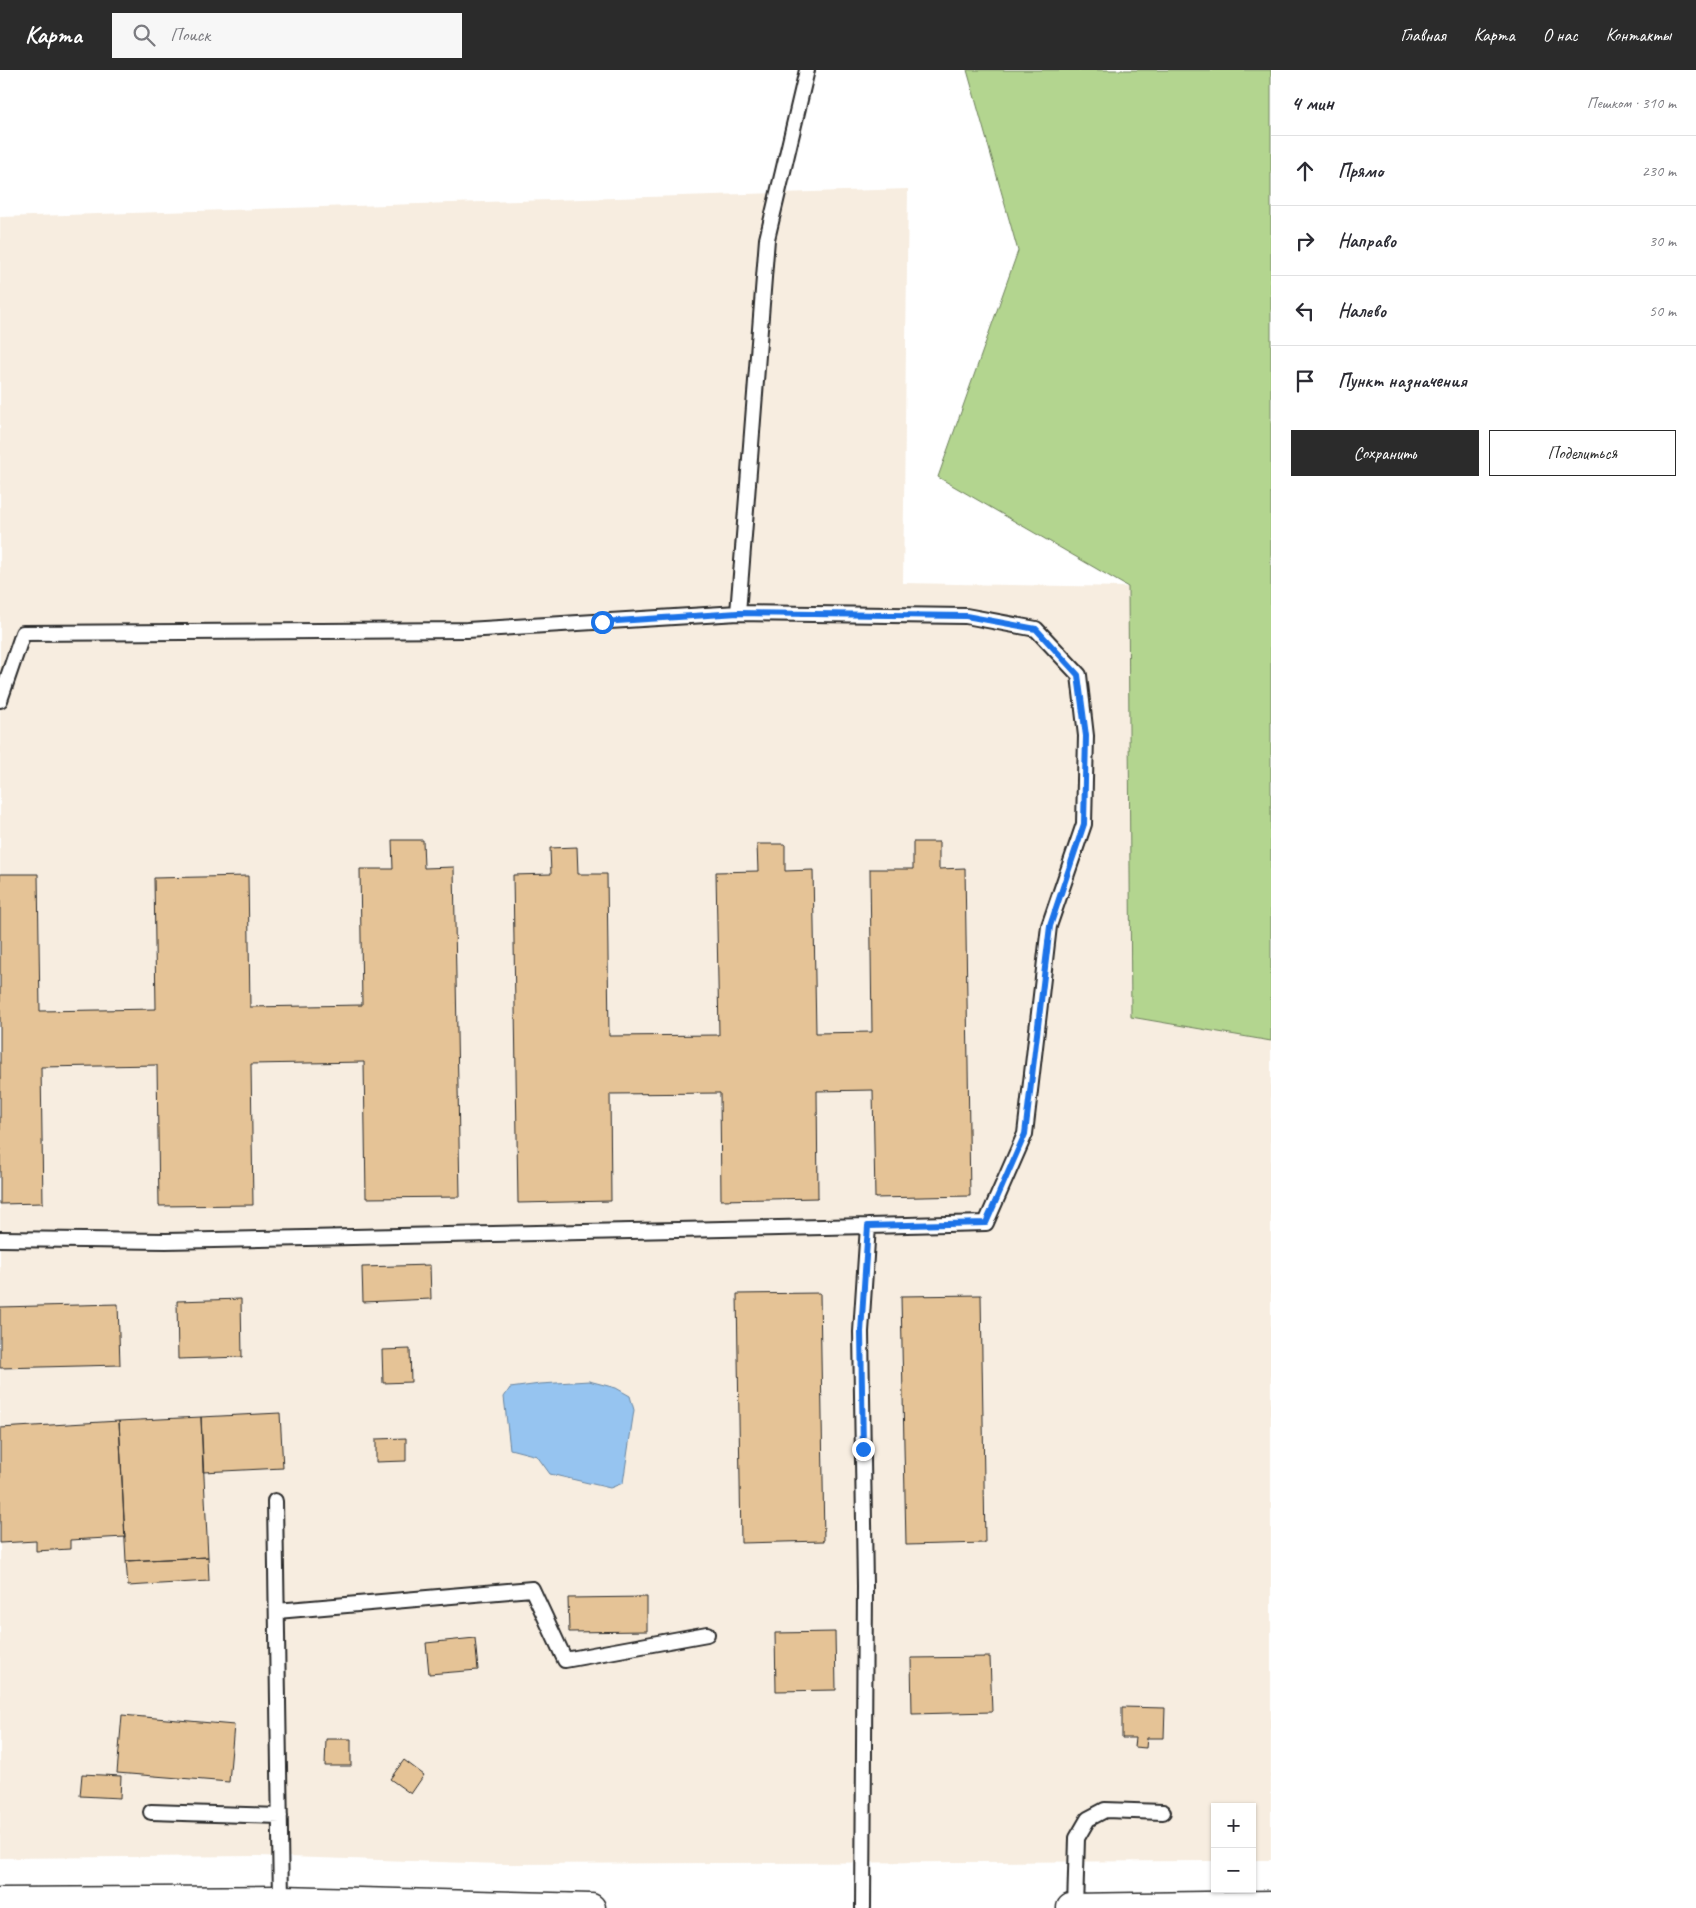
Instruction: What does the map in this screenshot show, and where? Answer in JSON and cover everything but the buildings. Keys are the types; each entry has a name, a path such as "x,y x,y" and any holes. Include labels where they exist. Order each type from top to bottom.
{"main road":[{"path":"0,1902 281,1900 591,1908"},
{"path":"1070,1908 1271,1905"}],"lane":[{"path":"738,613 767,239 807,70"},
{"path":"0,700 23,633 467,630 738,613 966,616 1036,629 1078,675 1086,736 1084,824 1050,926 1025,1134 986,1223 166,1241 0,1239"},
{"path":"863,1908 865,1586 861,1332 868,1226"},
{"path":"275,1501 281,1900"},
{"path":"277,1611 532,1589 564,1660 707,1634"},
{"path":"1075,1908 1076,1838 1088,1820 1105,1810 1163,1812"},
{"path":"151,1812 280,1816"}],"shaded area":[{"path":"908,189 903,583 1128,587 1131,1017 1271,1041 1271,1860 1256,1860 1256,1803 1211,1803 1211,1861 501,1864 258,1856 0,1858 0,217"}],"green space":[{"path":"967,70 1271,70 1271,1041 1131,1017 1128,587 938,477 1018,251"}],"water":[{"path":"589,1381 616,1388 630,1396 634,1410 623,1483 610,1488 550,1474 537,1456 510,1449 504,1397 510,1388"}],"route":[{"path":"602,622 738,613 966,616 1036,629 1078,675 1086,736 1084,824 1050,926 1025,1134 986,1223 868,1226 861,1332 863,1449"}]}
